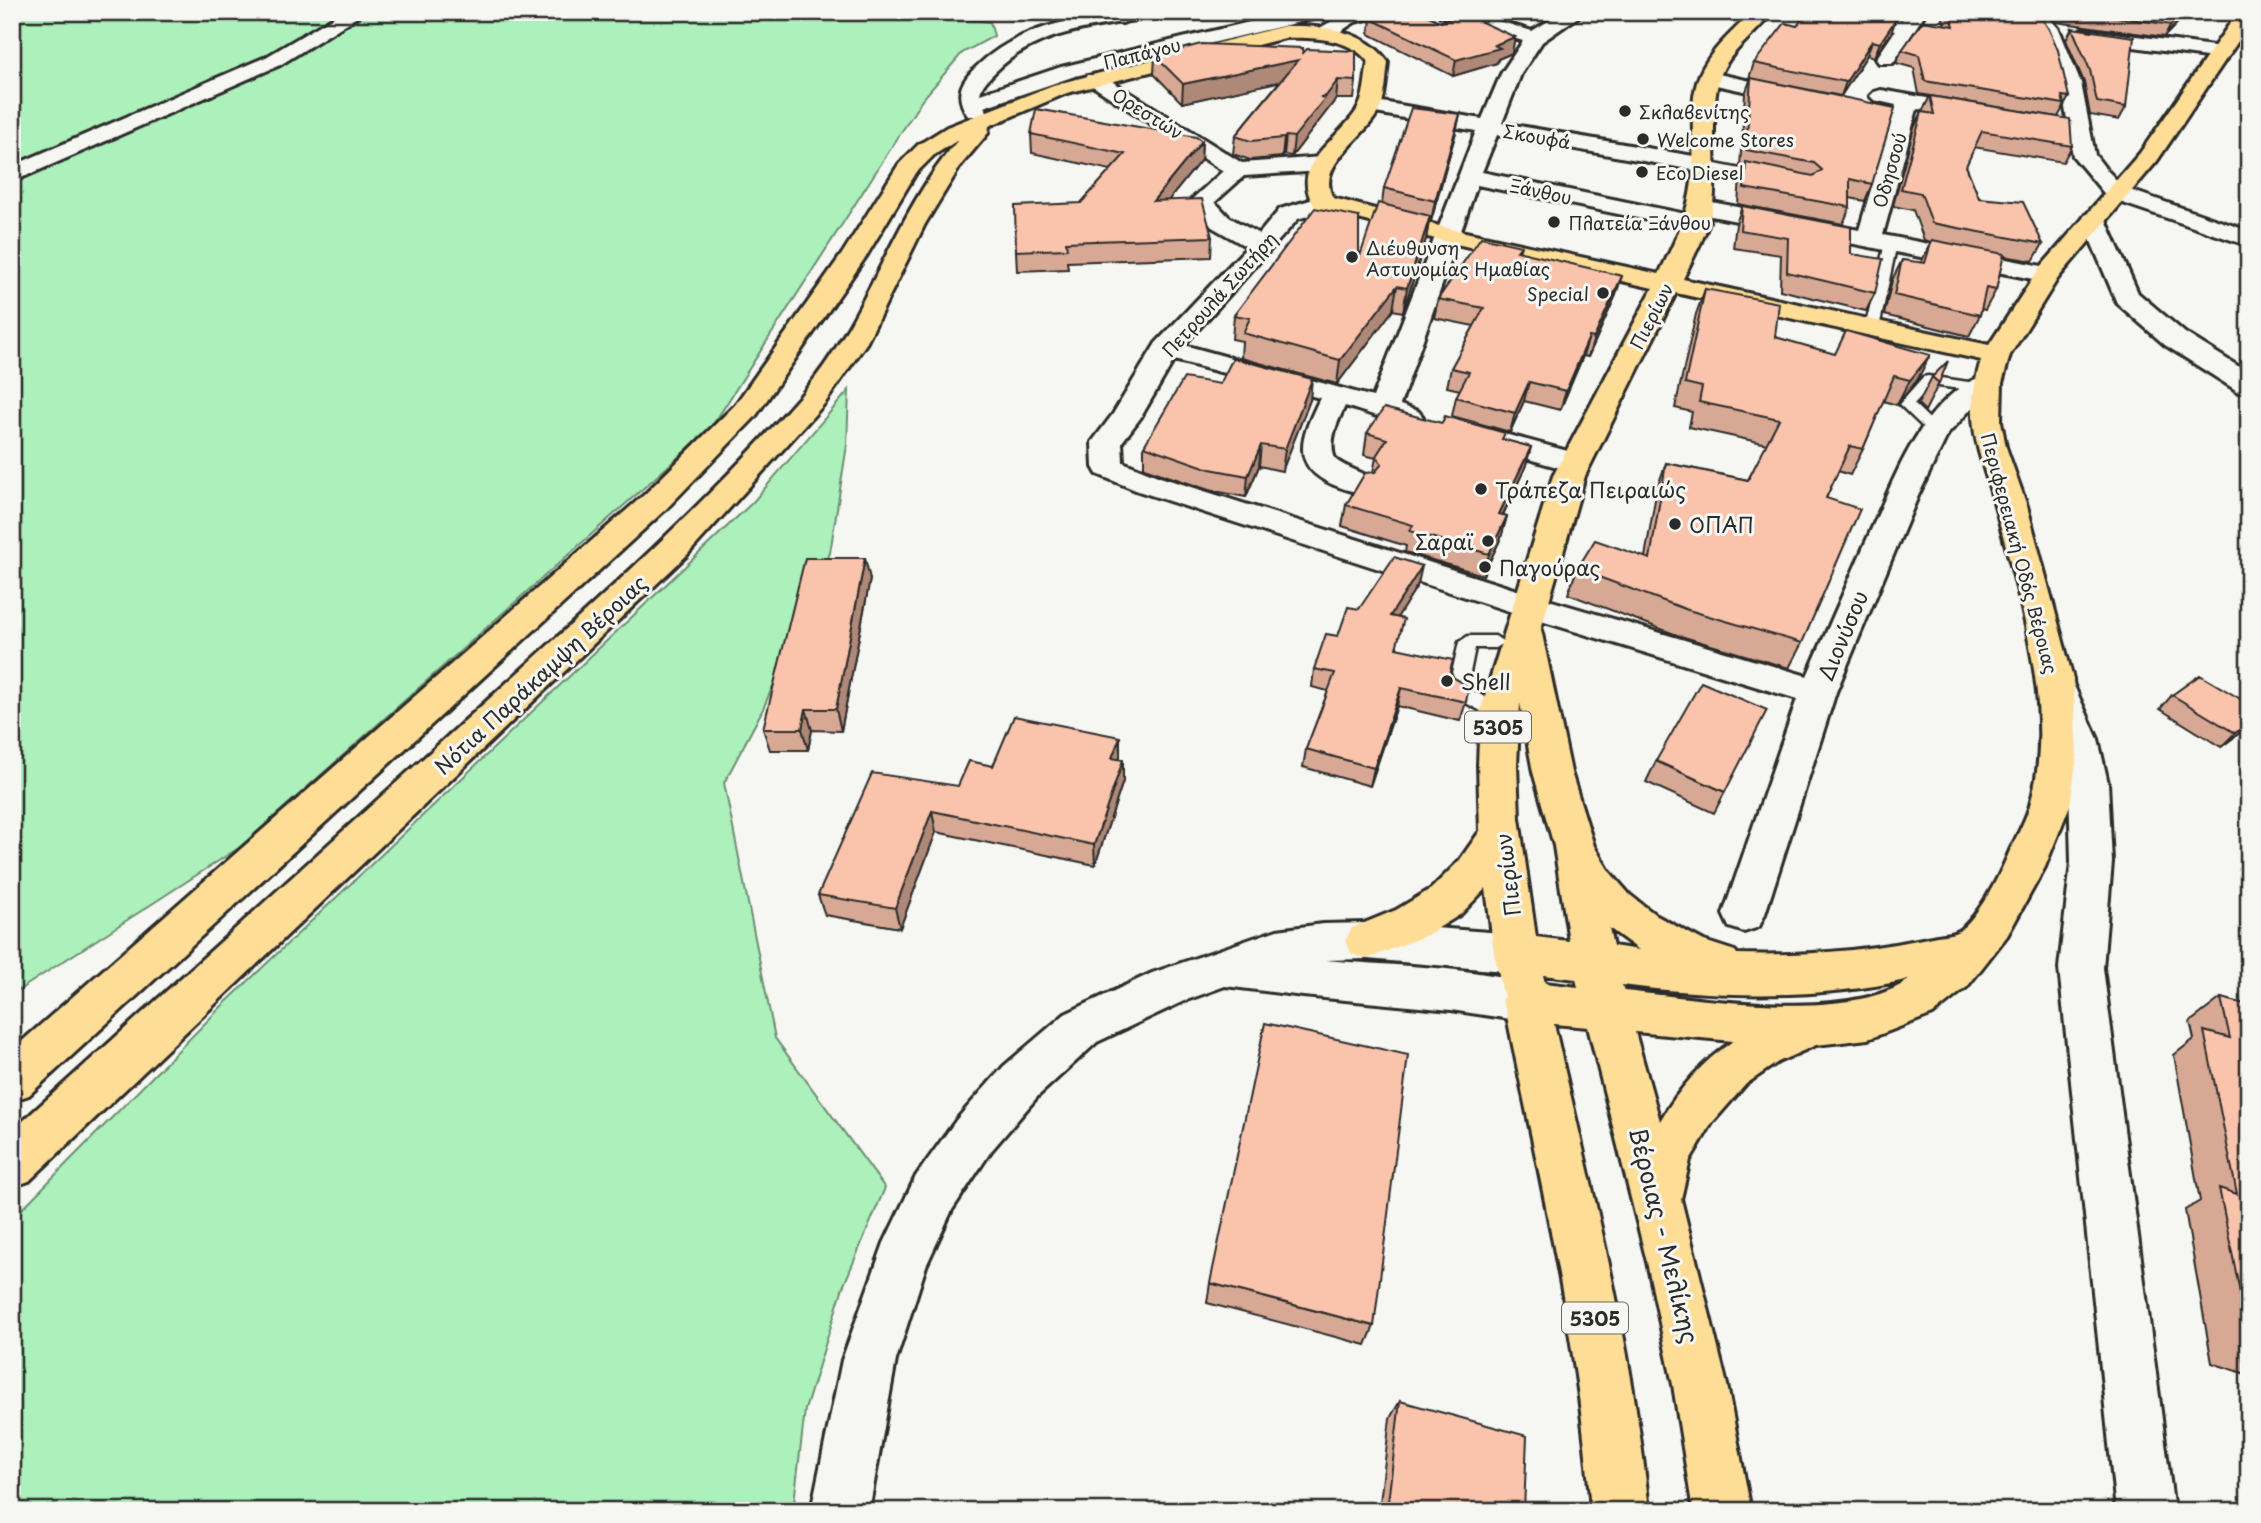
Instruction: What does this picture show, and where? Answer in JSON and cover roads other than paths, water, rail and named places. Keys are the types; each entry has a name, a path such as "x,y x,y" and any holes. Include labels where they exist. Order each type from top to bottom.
{"main road":[{"name":"Πιερίων","path":"1524,1001 1501,833 1497,739 1499,712 1516,624 1575,463 1668,283 1698,215 1705,165 1703,131 1709,78 1718,58 1763,12"},
{"name":"Περιφερειακή Οδός Βέροιας","path":"1524,1001 1712,1020 1812,1025 1868,1019 1916,1000 1951,974 1992,923 2024,867 2050,805 2058,756 2054,678 2011,506 1991,447 1986,421 1988,375 2048,274 2149,156 2169,123 2200,85 2248,12"},
{"name":"Νότια Παράκαμψη Βέροιας","path":"12,1080 656,501 745,411 854,254 907,169 926,150 955,132 980,111 1031,99 1095,79 1285,32 1325,33 1359,43 1374,56 1378,71 1370,106 1356,127 1322,164"},
{"name":"Νότια Παράκαμψη Βέροιας","path":"12,1164 685,537 822,386 853,342 914,223 980,111"},
{"path":"1322,164 1316,180 1317,190 1324,202 1342,209 1447,235 1872,328 1988,375"},
{"name":"Πιερίων","path":"1516,624 1552,772 1574,846 1594,962"},
{"path":"1367,941 1412,925 1455,894 1482,866 1501,833"},
{"path":"1574,846 1602,894 1648,933 1706,961 1767,974"},
{"path":"1517,953 1659,971 1767,974 1838,971 1904,962 1972,947"},
{"name":"Βέροιας - Μελίκης","path":"1594,962 1657,1200 1700,1385 1722,1511"},
{"name":"5305","path":"1524,1001 1584,1259 1605,1379 1620,1511"},
{"path":"1657,1200 1667,1153 1695,1107 1730,1069 1762,1047 1812,1025"}],"street":[{"path":"12,175 273,61 356,12"},
{"path":"1040,12 1121,15"},
{"path":"980,111 969,87 999,56 1018,43 1121,15 1147,12"},
{"name":"Παπάγου","path":"980,111 1068,71 1317,12"},
{"path":"1325,33 1348,18 1370,12"},
{"path":"1447,12 1535,38"},
{"path":"1383,410 1469,176 1519,58 1535,38 1576,12"},
{"path":"1828,12 1912,20 1886,59"},
{"path":"2034,12 2049,29 2071,83 2084,156 2116,193 2249,239"},
{"path":"2049,29 2221,53"},
{"path":"1018,43 1044,64 1068,71"},
{"path":"1709,78 1826,102"},
{"name":"Ορεστών","path":"1095,79 1238,170"},
{"path":"1873,103 1906,110 1999,116"},
{"name":"Σκουφά","path":"1370,106 1705,165"},
{"name":"Οδησσού","path":"1880,241 1906,110"},
{"path":"2052,125 2078,129"},
{"path":"1263,245 1220,222 1207,211 1202,201 1238,170 1322,164"},
{"name":"Ξάνθου","path":"1469,176 1698,215 1880,241 2048,274"},
{"name":"Πετρουλά Σωτήρη","path":"1324,202 1289,214 1167,349 1107,442 1108,467 1516,624"},
{"path":"2094,220 2126,297 2175,339 2249,386"},
{"path":"1167,349 1336,394 1383,410 1575,463"},
{"name":"Διονύσου","path":"1744,914 1818,692 1902,496 1935,431 1988,375"},
{"path":"1336,394 1315,447 1317,459 1328,470 1360,484"},
{"path":"1516,624 1818,692"},
{"path":"2054,678 2084,756 2092,820 2090,890 2081,968 2145,1511"},
{"path":"840,1511 869,1360 902,1262 934,1193 974,1135 1021,1081 1081,1028 1168,987 1276,948 1323,942 1367,941 1517,953"},
{"path":"1224,967 1279,976 1472,991 1524,1001"}],"lane":[{"path":"1705,165 1781,180"},
{"path":"1872,328 1880,241"},
{"path":"1481,704 1457,690 1468,642 1516,624"}],"place":[{"name":"Σκλαβενίτης","path":"1625,111"},
{"name":"Welcome Stores","path":"1643,139"},
{"name":"Eco Diesel","path":"1642,172"},
{"name":"Πλατεία Ξάνθου","path":"1554,222"},
{"name":"Διέυθυνση Αστυνομίας Ημαθίας","path":"1352,257"},
{"name":"Special","path":"1603,293"},
{"name":"Τράπεζα Πειραιώς","path":"1481,489"},
{"name":"ΟΠΑΠ","path":"1675,524"},
{"name":"Σαραϊ","path":"1488,541"},
{"name":"Παγούρας","path":"1485,567"},
{"name":"Shell","path":"1447,681"}]}
